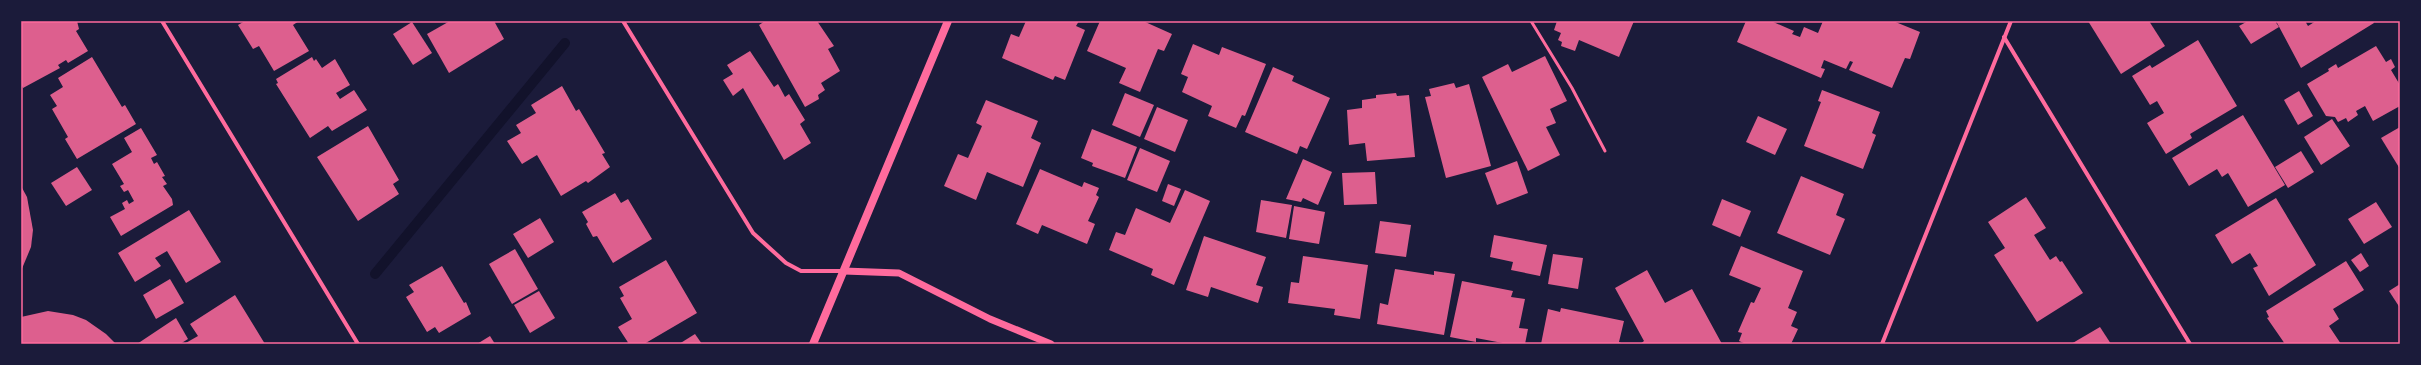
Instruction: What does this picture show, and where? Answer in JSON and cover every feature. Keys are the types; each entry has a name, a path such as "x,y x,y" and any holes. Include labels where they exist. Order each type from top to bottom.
{"main road":[{"path":"814,344 948,21"}],"street":[{"path":"162,21 358,344"},
{"path":"623,21 753,233 786,263 801,271 899,273 990,319 1051,344"},
{"path":"1882,344 2011,21"},
{"path":"2004,37 2190,344"}],"lane":[{"path":"1531,21 1572,88 1605,151"}],"building":[{"path":"21,21 77,21 79,29 76,31 88,51 68,63 66,60 58,65 60,68 23,88 21,84"},
{"path":"245,21 299,21 293,25 309,51 274,71 259,46 253,49 238,25"},
{"path":"450,21 494,21 504,39 449,73 427,34"},
{"path":"765,21 817,21 834,46 828,49 840,71 821,83 825,90 818,95 819,99 805,107 759,25"},
{"path":"1026,21 1079,21 1076,26 1085,30 1065,80 1055,76 1053,80 1002,58 1011,34 1019,37"},
{"path":"1100,21 1143,21 1172,34 1164,51 1158,49 1140,92 1119,83 1126,68 1087,51"},
{"path":"1557,21 1634,21 1619,57 1579,40 1575,51 1561,46 1562,42 1558,40 1561,33 1554,30"},
{"path":"1746,21 1771,21 1794,31 1792,34 1800,37 1804,27 1818,33 1823,21 1893,21 1920,32 1910,59 1905,58 1892,88 1849,70 1853,62 1850,61 1846,69 1824,60 1821,68 1825,69 1821,78 1737,42"},
{"path":"2088,21 2149,21 2165,46 2121,74"},
{"path":"2248,21 2275,21 2279,27 2251,44 2239,26"},
{"path":"2276,21 2305,21 2308,26 2316,21 2373,21 2374,23 2301,68"},
{"path":"412,22 432,53 413,65 393,34"},
{"path":"2198,40 2237,106 2190,134 2192,138 2166,154 2147,123 2164,113 2157,101 2150,105 2132,76 2150,65 2152,68"},
{"path":"1193,44 1219,55 1222,47 1266,64 1245,116 1242,115 1236,128 1208,116 1212,106 1182,92 1188,77 1181,74"},
{"path":"2376,46 2386,62 2391,59 2395,67 2391,70 2400,85 2400,106 2373,121 2365,106 2356,111 2358,115 2348,122 2346,118 2338,122 2335,117 2326,116 2307,84 2329,71 2328,69 2336,64 2338,68"},
{"path":"750,51 774,87 778,84 785,97 789,94 805,120 800,124 811,143 784,160 743,88 733,96 723,80 733,74 727,65"},
{"path":"1545,56 1567,101 1550,109 1556,123 1546,127 1560,155 1528,171 1482,77 1508,64 1512,72"},
{"path":"92,57 122,107 125,105 136,124 77,159 65,139 68,137 52,109 57,106 50,95 63,87 58,78"},
{"path":"312,57 314,61 316,59 322,68 335,59 350,85 336,93 340,99 354,90 367,110 332,131 328,126 310,138 276,84 278,83 276,79"},
{"path":"1273,67 1294,76 1292,81 1330,98 1307,149 1300,146 1297,154 1245,132"},
{"path":"1454,83 1456,88 1469,84 1491,166 1446,178 1425,97 1431,96 1429,89"},
{"path":"562,86 576,111 579,109 605,153 602,154 610,167 588,183 586,181 561,196 537,155 522,164 507,141 521,133 516,125 536,113 531,105"},
{"path":"1822,90 1880,112 1872,133 1876,135 1863,169 1804,146 1821,102 1818,101"},
{"path":"2299,91 2313,116 2298,125 2284,100"},
{"path":"1125,93 1154,105 1140,137 1112,125"},
{"path":"1396,93 1397,96 1409,95 1415,157 1367,161 1365,143 1349,145 1347,110 1362,108 1362,100 1376,98 1376,95"},
{"path":"986,100 1038,121 1031,138 1041,143 1023,187 987,172 976,200 944,186 958,154 968,158 982,126 976,123"},
{"path":"1157,107 1188,120 1175,152 1144,139"},
{"path":"2243,115 2285,185 2248,207 2228,173 2222,177 2217,169 2189,186 2172,158"},
{"path":"1758,116 1787,129 1775,155 1746,142"},
{"path":"2332,119 2350,146 2321,165 2304,137"},
{"path":"368,126 399,180 393,184 399,194 358,221 317,157"},
{"path":"2400,127 2400,169 2381,138"},
{"path":"141,128 157,155 151,158 154,164 157,162 165,176 162,177 167,184 163,186 172,199 173,205 121,236 110,217 125,209 122,203 127,200 129,204 134,201 128,190 124,192 120,186 124,184 112,164 132,152 124,138"},
{"path":"1092,129 1137,147 1125,178 1092,166 1093,163 1081,158"},
{"path":"1140,148 1170,161 1157,192 1127,180"},
{"path":"2301,151 2314,172 2288,188 2275,167"},
{"path":"1303,159 1332,172 1318,205 1303,198 1301,202 1286,199"},
{"path":"1517,161 1528,193 1497,205 1485,173"},
{"path":"77,167 92,190 66,206 51,183"},
{"path":"1040,169 1082,187 1084,182 1099,188 1096,195 1099,197 1088,221 1095,224 1087,244 1042,225 1038,234 1016,224"},
{"path":"1375,172 1377,204 1344,205 1342,173"},
{"path":"1801,176 1844,194 1836,215 1845,219 1830,255 1777,233"},
{"path":"1168,184 1181,189 1174,206 1162,201"},
{"path":"21,186 27,197 33,230 31,247 21,271"},
{"path":"1185,190 1210,201 1174,285 1151,275 1153,269 1109,250 1116,232 1125,235 1136,208 1170,223"},
{"path":"615,193 621,203 628,199 652,239 613,263 597,236 593,237 586,224 588,222 582,212"},
{"path":"2026,197 2046,228 2034,235 2050,260 2056,256 2060,262 2062,261 2083,293 2037,322 1994,255 2005,248 1988,222"},
{"path":"2276,198 2316,265 2269,296 2253,268 2258,266 2250,253 2232,264 2215,235"},
{"path":"1722,199 1751,211 1740,237 1712,225"},
{"path":"1261,200 1292,205 1286,238 1256,232"},
{"path":"2376,202 2392,227 2364,244 2348,219"},
{"path":"1294,206 1325,212 1319,244 1289,239"},
{"path":"189,210 221,262 186,283 167,251 155,258 161,266 135,282 118,253"},
{"path":"540,218 554,242 528,258 513,234"},
{"path":"1380,221 1411,225 1406,257 1375,253"},
{"path":"1494,235 1547,245 1540,276 1511,270 1513,262 1490,257"},
{"path":"1204,236 1266,257 1256,285 1263,287 1258,303 1211,287 1208,297 1186,290"},
{"path":"1741,246 1803,271 1788,308 1797,312 1791,326 1798,329 1791,344 1746,344 1739,341 1742,333 1738,332 1751,302 1754,303 1761,288 1729,275"},
{"path":"515,249 538,289 512,304 489,264"},
{"path":"2361,253 2369,266 2360,272 2351,260"},
{"path":"1553,254 1583,258 1578,289 1548,284"},
{"path":"1303,256 1368,265 1360,319 1334,315 1335,309 1288,303 1291,282 1299,283"},
{"path":"666,260 697,313 644,344 629,344 618,327 632,319 620,298 624,296 619,287"},
{"path":"2346,261 2364,290 2333,309 2339,319 2329,326 2341,344 2285,344 2267,318 2269,317 2266,311"},
{"path":"442,266 464,303 466,302 471,314 439,333 435,327 427,332 406,297 414,292 409,285"},
{"path":"1395,269 1434,275 1434,271 1455,274 1444,335 1377,324 1380,303 1388,305"},
{"path":"1647,270 1665,303 1692,289 1722,344 1640,344 1644,341 1615,288"},
{"path":"170,279 184,303 156,319 143,295"},
{"path":"1462,281 1513,291 1511,297 1525,299 1519,328 1528,329 1525,344 1508,344 1476,338 1476,342 1450,337"},
{"path":"2400,284 2400,308 2389,291"},
{"path":"539,291 555,318 530,333 514,305"},
{"path":"235,295 265,344 184,344 198,336 190,324"},
{"path":"1561,308 1624,321 1619,342 1623,344 1541,344 1548,309 1560,312"},
{"path":"48,311 73,315 86,320 106,334 116,344 21,344 21,317"},
{"path":"176,318 188,339 180,344 137,344"},
{"path":"2100,327 2111,344 2071,344"},
{"path":"695,334 702,344 679,344"},
{"path":"490,336 495,344 477,344"}],"waterway":[{"path":"375,274 565,43"}]}
